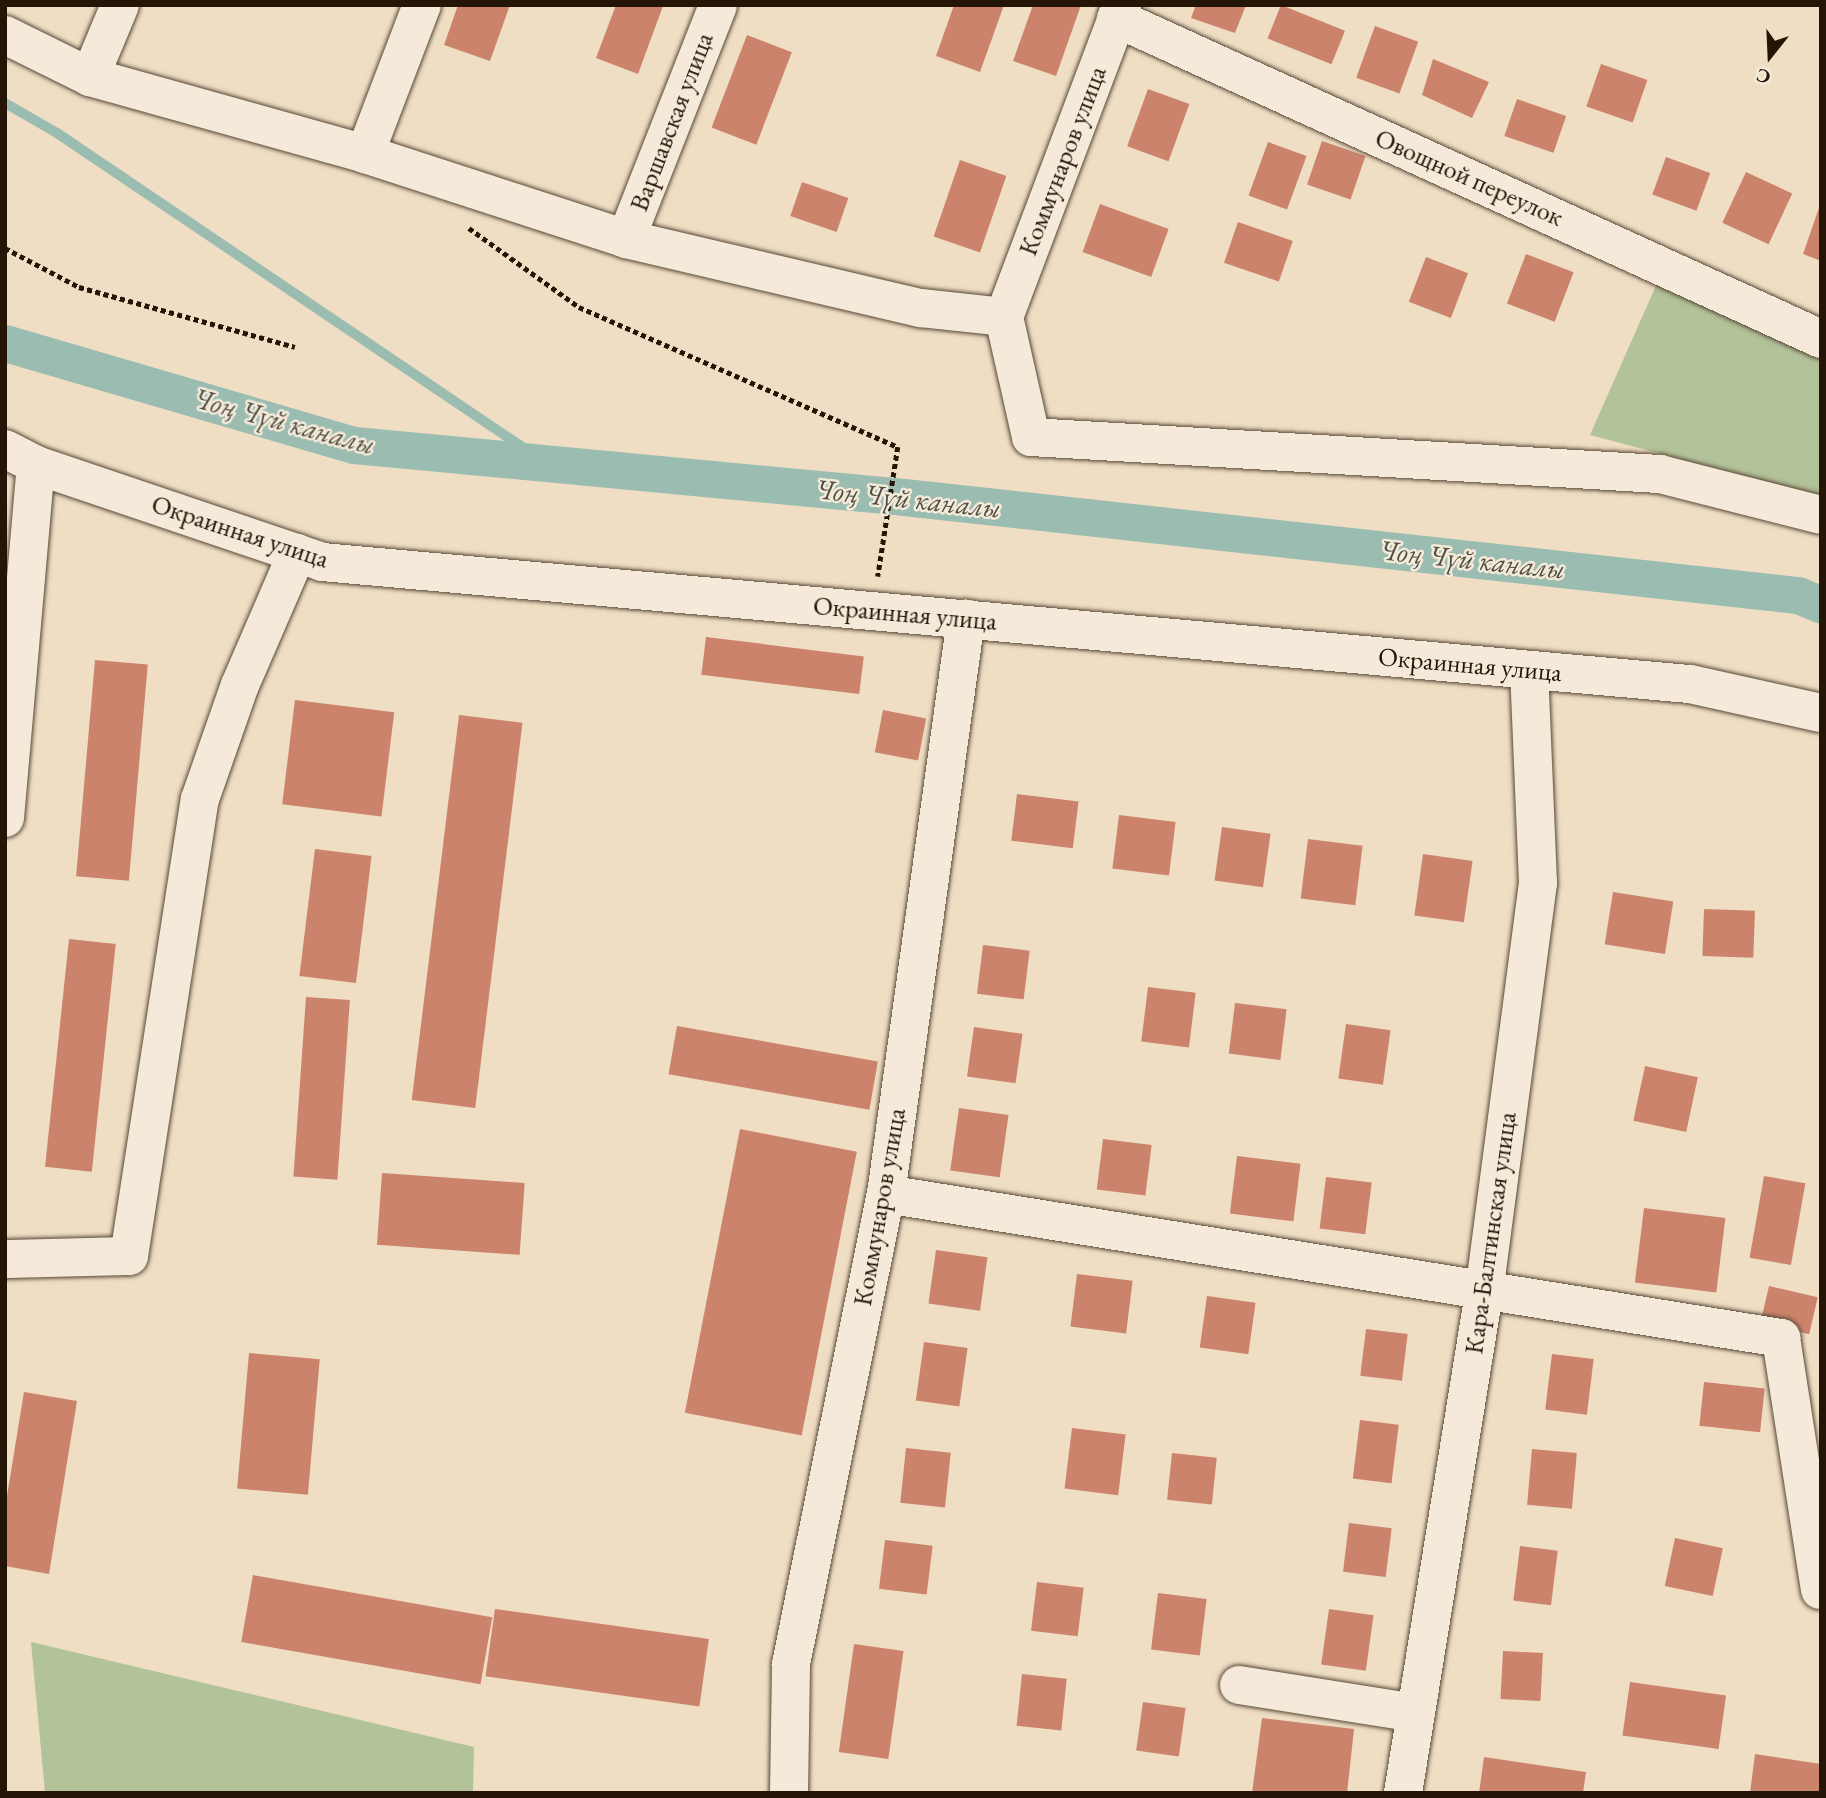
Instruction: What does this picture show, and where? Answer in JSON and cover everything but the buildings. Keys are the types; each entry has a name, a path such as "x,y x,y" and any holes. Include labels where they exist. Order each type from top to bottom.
{"street":[{"path":"90,77 120,5"},
{"path":"365,154 422,5"},
{"name":"Варшавская улица","path":"626,239 718,5"},
{"name":"Коммунаров улица","path":"1004,317 1119,12"},
{"name":"Овощной переулок","path":"1119,12 1821,339"},
{"path":"5,34 90,77 365,154 626,239 921,308 1004,317 1031,438 1660,474 1821,514"},
{"path":"5,818 21,457"},
{"name":"Окраинная улица","path":"21,457 297,553 335,563 1690,684 1821,713"},
{"path":"5,1259 129,1256 200,799 240,684 297,553"},
{"name":"Коммунаров улица","path":"789,1793 791,1664 886,1194 966,619"},
{"name":"Кара-Балтинская улица","path":"1403,1793 1484,1293 1538,883 1529,670"},
{"path":"886,1194 1484,1293 1781,1338 1820,1590"},
{"path":"1240,1685 1416,1713"}],"path":[{"path":"466,227 579,307 898,447 872,611"},
{"path":"5,248 79,287 295,347"}],"green space":[{"path":"1658,281 1821,355 1821,496 1590,435"},
{"path":"31,1642 474,1747 473,1793 45,1793"}],"waterway":[{"path":"5,103 57,133 546,463"},
{"name":"Чоң Чүй каналы","path":"5,343 354,445 904,497 1798,595 1821,605"}]}
